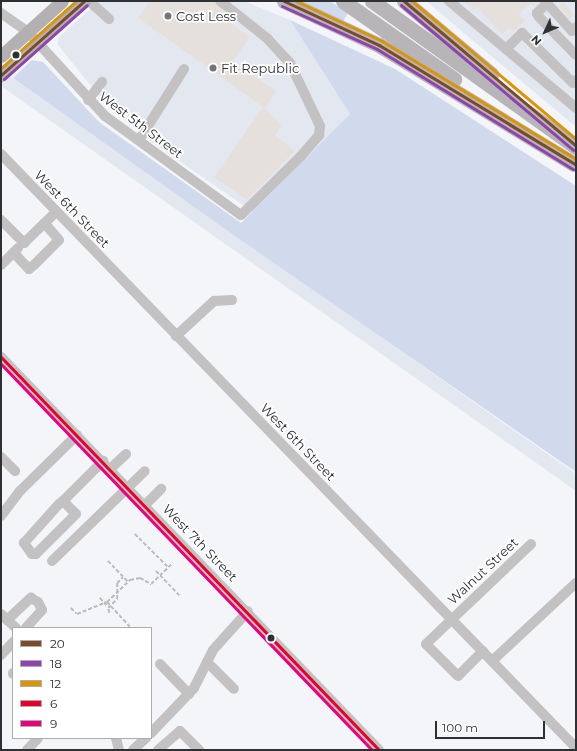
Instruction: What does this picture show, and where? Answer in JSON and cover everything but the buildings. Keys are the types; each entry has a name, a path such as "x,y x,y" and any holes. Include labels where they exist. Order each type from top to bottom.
{"highway":[{"path":"284,1 379,45 575,164"},
{"path":"343,1 575,164"},
{"path":"372,1 576,146"},
{"path":"404,1 576,146"}],"main road":[{"path":"1,56 62,1"},
{"path":"1,75 84,1"}],"street":[{"path":"89,1 109,19"},
{"name":"West 5th Street","path":"1,12 28,32 88,100 138,140 197,178 241,215 302,156 319,135 320,126 290,63 268,39 220,1"},
{"path":"450,1 576,108"},
{"path":"576,27 572,31 545,2 537,13 539,17 576,55"},
{"path":"506,49 522,33 574,82 561,96"},
{"path":"138,140 184,69"},
{"path":"88,100 102,82"},
{"name":"West 6th Street","path":"1,154 176,336 452,618 576,749"},
{"path":"1,265 56,212"},
{"path":"1,220 24,243"},
{"path":"14,253 29,269 34,265 59,240 45,224"},
{"path":"176,336 214,301 232,300"},
{"name":"West 7th Street","path":"3,362 103,461 379,750"},
{"path":"1,516 20,491 77,435"},
{"path":"110,469 126,454"},
{"path":"1,457 15,471"},
{"path":"63,500 76,514 36,554 32,554 24,543 63,500 103,461"},
{"path":"52,561 127,486 145,471"},
{"path":"145,505 161,489"},
{"name":"Walnut Street","path":"483,652 458,676 426,644 531,544"},
{"path":"492,661 576,583"},
{"path":"15,627 4,617 31,598 38,602 42,610 27,627"},
{"path":"152,732 189,694 218,643 248,612"},
{"path":"1,654 12,643"},
{"path":"208,662 234,689"},
{"path":"160,664 189,694"},
{"path":"158,750 180,731 199,750"},
{"path":"26,750 37,739"},
{"path":"116,739 119,750"},
{"path":"133,750 145,739"}],"path":[{"path":"135,534 168,567"},
{"path":"108,561 128,582"},
{"path":"71,608 77,614 106,603 128,582 140,578 151,584 173,563"},
{"path":"156,571 180,596"},
{"path":"109,613 109,606 117,599 117,583 123,577"},
{"path":"100,598 130,627"}],"shaded area":[{"path":"99,1 244,1 290,20 350,114 253,212 146,138 100,97 58,45 58,38"},
{"path":"292,1 330,1 348,13 342,23"},
{"path":"426,1 576,1 576,127 477,44"},
{"path":"290,20 395,69 576,186 576,472 235,236 13,78 32,60 43,62 99,122 241,223 350,114"},
{"path":"1,70 576,474 576,491 1,86"}],"transit line":[{"name":"12","path":"1,68 76,1"},
{"name":"20","path":"1,75 84,1"},
{"name":"20","path":"284,1 379,45 576,165"},
{"name":"12","path":"296,1 382,41 576,159"},
{"name":"20","path":"404,1 576,146"},
{"name":"12","path":"412,1 576,139"},
{"name":"18","path":"4,79 87,5"},
{"name":"18","path":"401,5 573,150"},
{"name":"18","path":"282,6 377,49 573,169"},
{"name":"6","path":"1,357 379,750"},
{"name":"9","path":"1,364 372,750"}],"place":[{"name":"Cost Less","path":"168,16"},
{"name":"Fit Republic","path":"213,68"}]}
